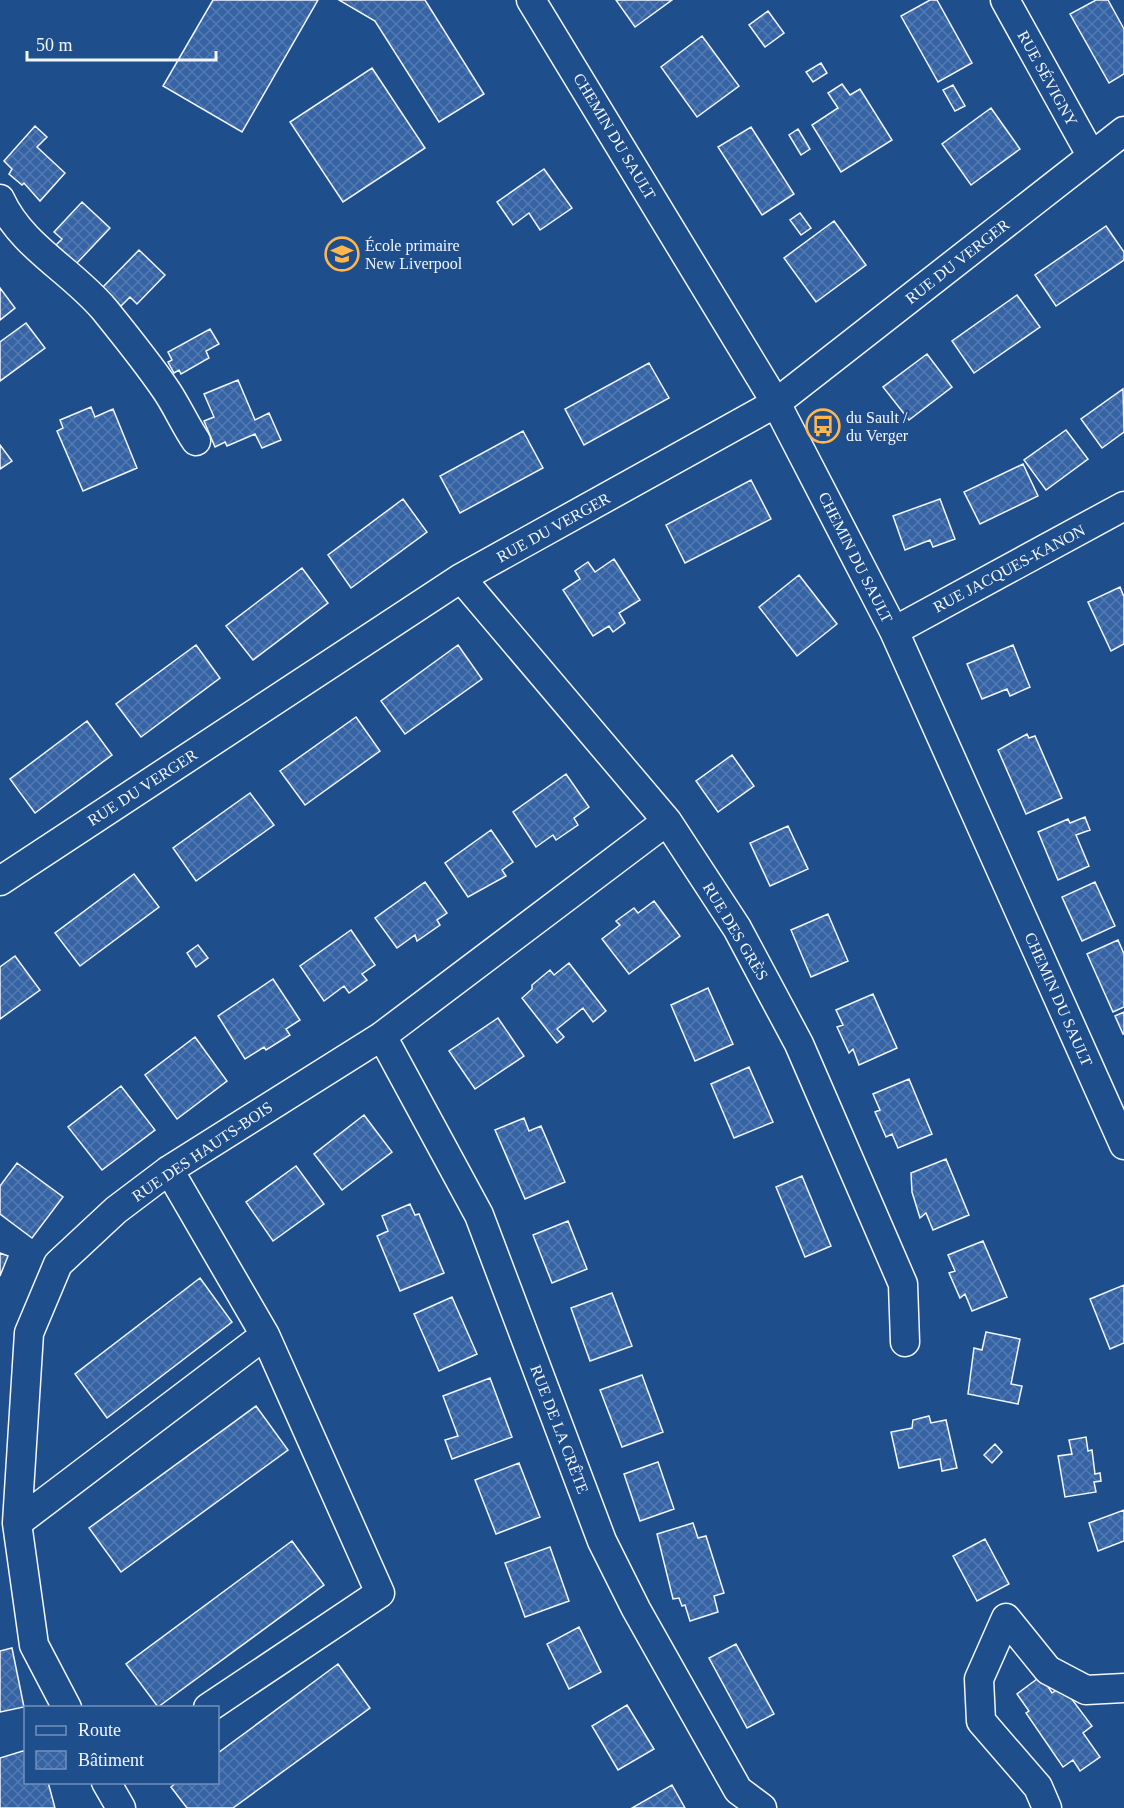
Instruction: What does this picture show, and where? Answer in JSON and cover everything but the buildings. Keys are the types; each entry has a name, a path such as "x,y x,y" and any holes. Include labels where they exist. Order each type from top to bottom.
{"street":[{"name":"CHEMIN DU SAULT","path":"531,0 776,403 894,631 1124,1145"},
{"name":"RUE SÉVIGNY","path":"1005,0 1091,155"},
{"name":"RUE DU VERGER","path":"0,881 461,578 776,403 1124,131"},
{"path":"0,199 7,215 49,260 102,307 167,392 179,417 196,441"},
{"name":"RUE JACQUES-KANON","path":"894,631 1124,506"},
{"name":"RUE DES GRÈS","path":"461,578 666,821 737,928 799,1044 903,1284 905,1342"},
{"name":"RUE DES HAUTS-BOIS","path":"66,1706 34,1645 17,1523 29,1333 58,1264 116,1210 169,1170 382,1035 666,821"},
{"name":"RUE DE LA CRÊTE","path":"382,1035 479,1215 602,1541 636,1609 738,1790 762,1808"},
{"path":"169,1170 265,1335 380,1593 210,1706"},
{"path":"17,1523 265,1335"},
{"path":"1047,1808 1038,1787 981,1721 979,1679 1006,1618 1048,1670 1086,1690 1124,1688"},
{"path":"107,1784 121,1808"}],"place":[{"name":"École primaire New Liverpool","path":"342,254"},
{"name":"du Sault / du Verger","path":"823,426"}]}
